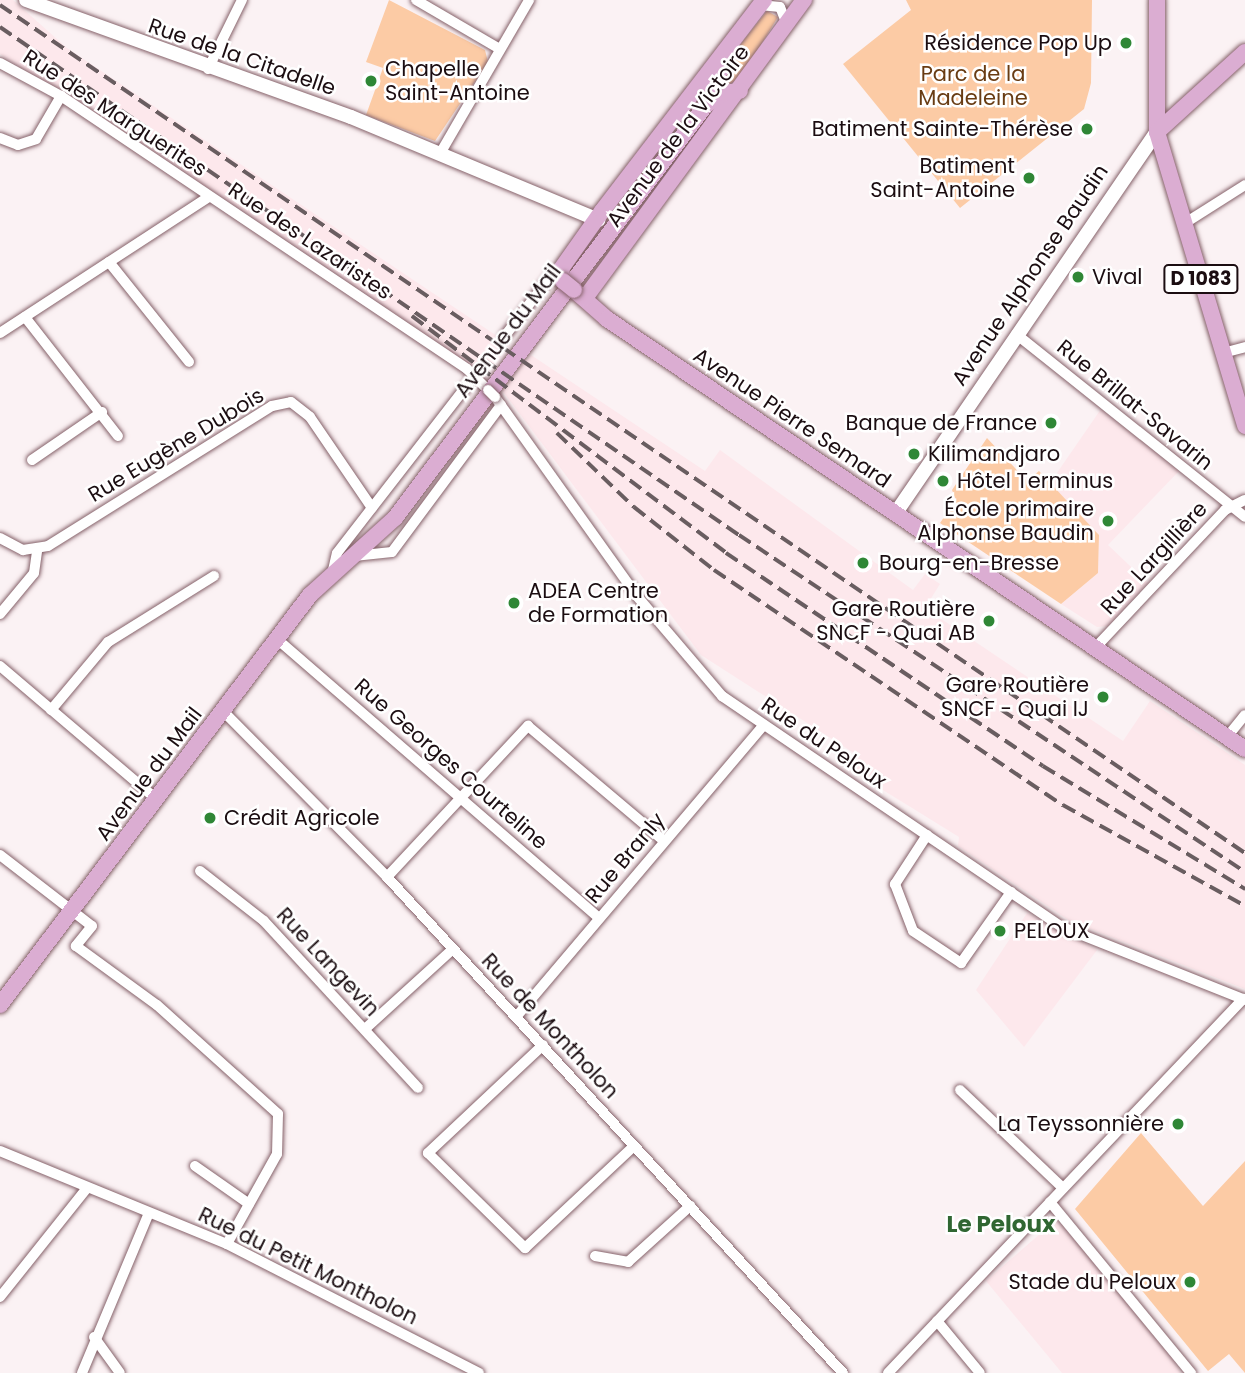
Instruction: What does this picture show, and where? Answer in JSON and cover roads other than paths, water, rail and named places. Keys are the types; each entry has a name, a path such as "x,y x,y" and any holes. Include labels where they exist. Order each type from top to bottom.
{"main road":[{"name":"Avenue de la Victoire","path":"571,286 740,91 804,0"},
{"path":"1157,0 1157,132"},
{"path":"571,286 598,220 762,2"},
{"name":"Avenue du Mail","path":"0,1005 276,639 333,570 354,556 395,519 705,106 737,34"},
{"path":"1157,132 1245,52"},
{"name":"Avenue du Mail","path":"705,106 723,93 740,91"},
{"name":"D 1083","path":"1157,132 1245,426"},
{"name":"Avenue Pierre Semard","path":"571,286 895,514 1245,749"}],"street":[{"name":"Rue de la Citadelle","path":"26,0 208,69 441,152 598,220"},
{"path":"208,69 242,0"},
{"path":"416,0 500,48"},
{"path":"441,152 529,0"},
{"path":"762,2 780,7 787,24"},
{"name":"Rue des Marguerites","path":"0,63 61,96 209,197"},
{"path":"0,138 18,145 36,139 61,96"},
{"name":"Avenue Alphonse Baudin","path":"895,514 1157,132"},
{"path":"1185,223 1245,185"},
{"name":"Rue des Lazaristes","path":"0,333 209,197 467,369 487,391"},
{"path":"109,262 189,362"},
{"path":"503,337 550,277 571,286"},
{"path":"25,317 102,412 118,436"},
{"name":"Rue Brillat-Savarin","path":"1016,334 1245,517"},
{"path":"1223,354 1245,346"},
{"path":"354,556 392,552 487,391"},
{"name":"Avenue du Mail","path":"333,570 337,553 372,508 487,391"},
{"name":"Rue du Peloux","path":"487,391 693,667 764,725 1070,931 1244,999"},
{"name":"Rue Eugène Dubois","path":"37,551 272,406 291,402 310,418 372,508"},
{"path":"32,460 102,412"},
{"name":"Rue Largillière","path":"1095,648 1231,506 1245,500"},
{"path":"0,538 37,551 34,573 0,614"},
{"path":"51,710 107,642 214,576"},
{"name":"Rue Georges Courteline","path":"276,639 599,918"},
{"path":"0,666 156,799"},
{"name":"Rue de Montholon","path":"223,711 387,877 843,1373"},
{"path":"1227,737 1245,715"},
{"name":"Rue Branly","path":"516,1017 764,725"},
{"path":"387,877 528,726 664,841"},
{"path":"927,835 895,884 914,931 961,963 1011,892"},
{"path":"0,855 92,926 76,946 157,1005 278,1114 277,1154 228,1244"},
{"name":"Rue Langevin","path":"200,871 264,921 418,1088"},
{"path":"365,1029 453,948"},
{"path":"888,1373 1244,999"},
{"path":"542,1045 428,1153 525,1248 634,1146"},
{"path":"960,1090 1063,1188"},
{"name":"Rue du Petit Montholon","path":"0,1151 228,1244 479,1373"},
{"path":"195,1166 249,1204"},
{"path":"0,1297 87,1188"},
{"path":"1050,1202 1191,1373"},
{"path":"595,1256 628,1262 690,1206"},
{"path":"82,1373 94,1337 149,1213"},
{"path":"937,1321 980,1373"},
{"path":"94,1337 120,1373"}],"railway":[{"path":"0,5 1245,853"},
{"path":"0,27 739,535 1245,872"},
{"path":"412,316 726,553 1043,766 1245,889"},
{"path":"557,433 634,507 714,570 1063,805 1245,906"}],"place":[{"name":"Résidence Pop Up","path":"1126,43"},
{"name":"Chapelle Saint-Antoine","path":"371,81"},
{"name":"Batiment Sainte-Thérèse","path":"1087,129"},
{"name":"Batiment Saint-Antoine","path":"1029,178"},
{"name":"Vival","path":"1078,277"},
{"name":"Banque de France","path":"1051,423"},
{"name":"Kilimandjaro","path":"914,454"},
{"name":"Hôtel Terminus","path":"943,481"},
{"name":"École primaire Alphonse Baudin","path":"1108,521"},
{"name":"Bourg-en-Bresse","path":"863,563"},
{"name":"ADEA Centre de Formation","path":"514,603"},
{"name":"Gare Routière SNCF - Quai AB","path":"989,621"},
{"name":"Gare Routière SNCF - Quai IJ","path":"1103,697"},
{"name":"Crédit Agricole","path":"210,818"},
{"name":"PELOUX","path":"1000,931"},
{"name":"La Teyssonnière","path":"1178,1124"},
{"name":"Stade du Peloux","path":"1190,1282"}],"district":[{"name":"Le Peloux","path":"1001,1224"}],"park label":[{"name":"Parc de la Madeleine","path":"973,86"}]}
